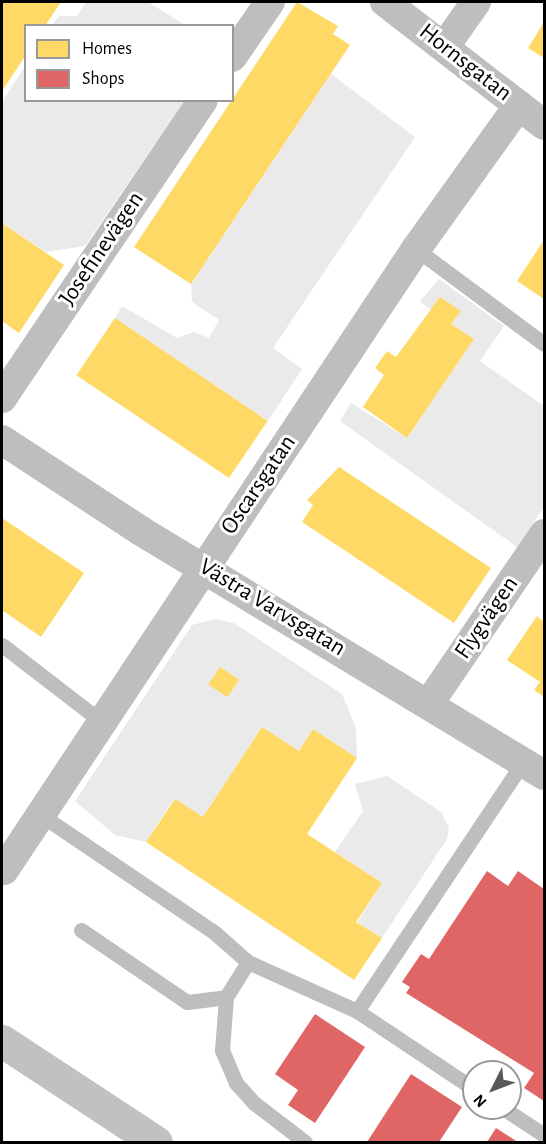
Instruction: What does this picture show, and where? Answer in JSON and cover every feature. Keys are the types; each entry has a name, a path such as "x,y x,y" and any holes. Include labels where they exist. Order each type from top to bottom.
{"main road":[{"path":"2,1041 156,1143"}],"street":[{"path":"234,54 270,2"},
{"name":"Hornsgatan","path":"385,2 445,46 544,125"},
{"path":"445,46 476,2"},
{"name":"Josefinevägen","path":"2,398 202,102"},
{"name":"Oscarsgatan","path":"4,870 416,249 519,105"},
{"name":"Västra Varvsgatan","path":"2,440 205,568 430,702 534,768"},
{"name":"Flygvägen","path":"430,702 544,534"}],"lane":[{"path":"416,249 544,344"},
{"path":"2,645 102,722"},
{"path":"357,1011 534,768"},
{"path":"40,815 215,933 248,962 357,1011 462,1081"},
{"path":"81,930 187,1002 226,997"},
{"path":"248,962 226,997 222,1050 236,1083 305,1143"},
{"path":"521,1120 544,1136"}],"shaded area":[{"path":"86,2 148,2 183,24 53,24 59,16 77,16"},
{"path":"24,68 24,102 183,102 85,246 46,252 2,223 2,102"},
{"path":"331,74 415,137 273,348 302,369 268,421 115,318 122,306 177,338 194,332 209,338 219,320 192,302 191,284"},
{"path":"439,279 504,326 480,361 544,406 544,507 517,547 340,421 351,403 407,438 474,339 451,324 460,312 431,310 420,301"},
{"path":"215,619 234,623 342,694 356,728 357,758 313,729 299,751 262,727 203,817 174,799 146,842 115,835 75,801 192,625"},
{"path":"387,776 441,812 449,828 447,839 382,938 357,922 382,883 335,852 363,811 355,784"}],"building: Homes":[{"path":"2,2 61,2 46,24 24,24 24,58 2,91"},
{"path":"297,2 338,26 333,34 350,45 191,284 134,247 230,102 234,102 234,97"},
{"path":"544,22 544,58 528,48"},
{"path":"2,223 64,265 19,333 2,321"},
{"path":"544,240 544,299 517,281"},
{"path":"440,297 461,311 451,324 474,339 407,438 363,407 384,375 375,368 387,351 396,357"},
{"path":"115,318 268,421 229,478 76,375"},
{"path":"339,467 491,568 454,623 302,522 313,505 307,500"},
{"path":"2,518 84,573 41,637 2,610"},
{"path":"537,616 544,622 544,697 534,690 540,682 507,660"},
{"path":"220,667 239,680 227,697 208,684"},
{"path":"262,727 299,751 313,729 357,758 307,834 382,883 356,922 382,938 354,980 146,842 175,799 203,817"}],"building: Shops":[{"path":"487,871 508,886 518,871 544,889 544,1101 524,1088 534,1073 522,1066 522,1060 513,1060 406,993 410,987 402,982 421,954 429,959"},
{"path":"315,1014 365,1047 315,1123 288,1105 298,1090 275,1074"},
{"path":"411,1074 462,1107 439,1142 367,1142"},
{"path":"496,1128 518,1142 487,1142"}]}
